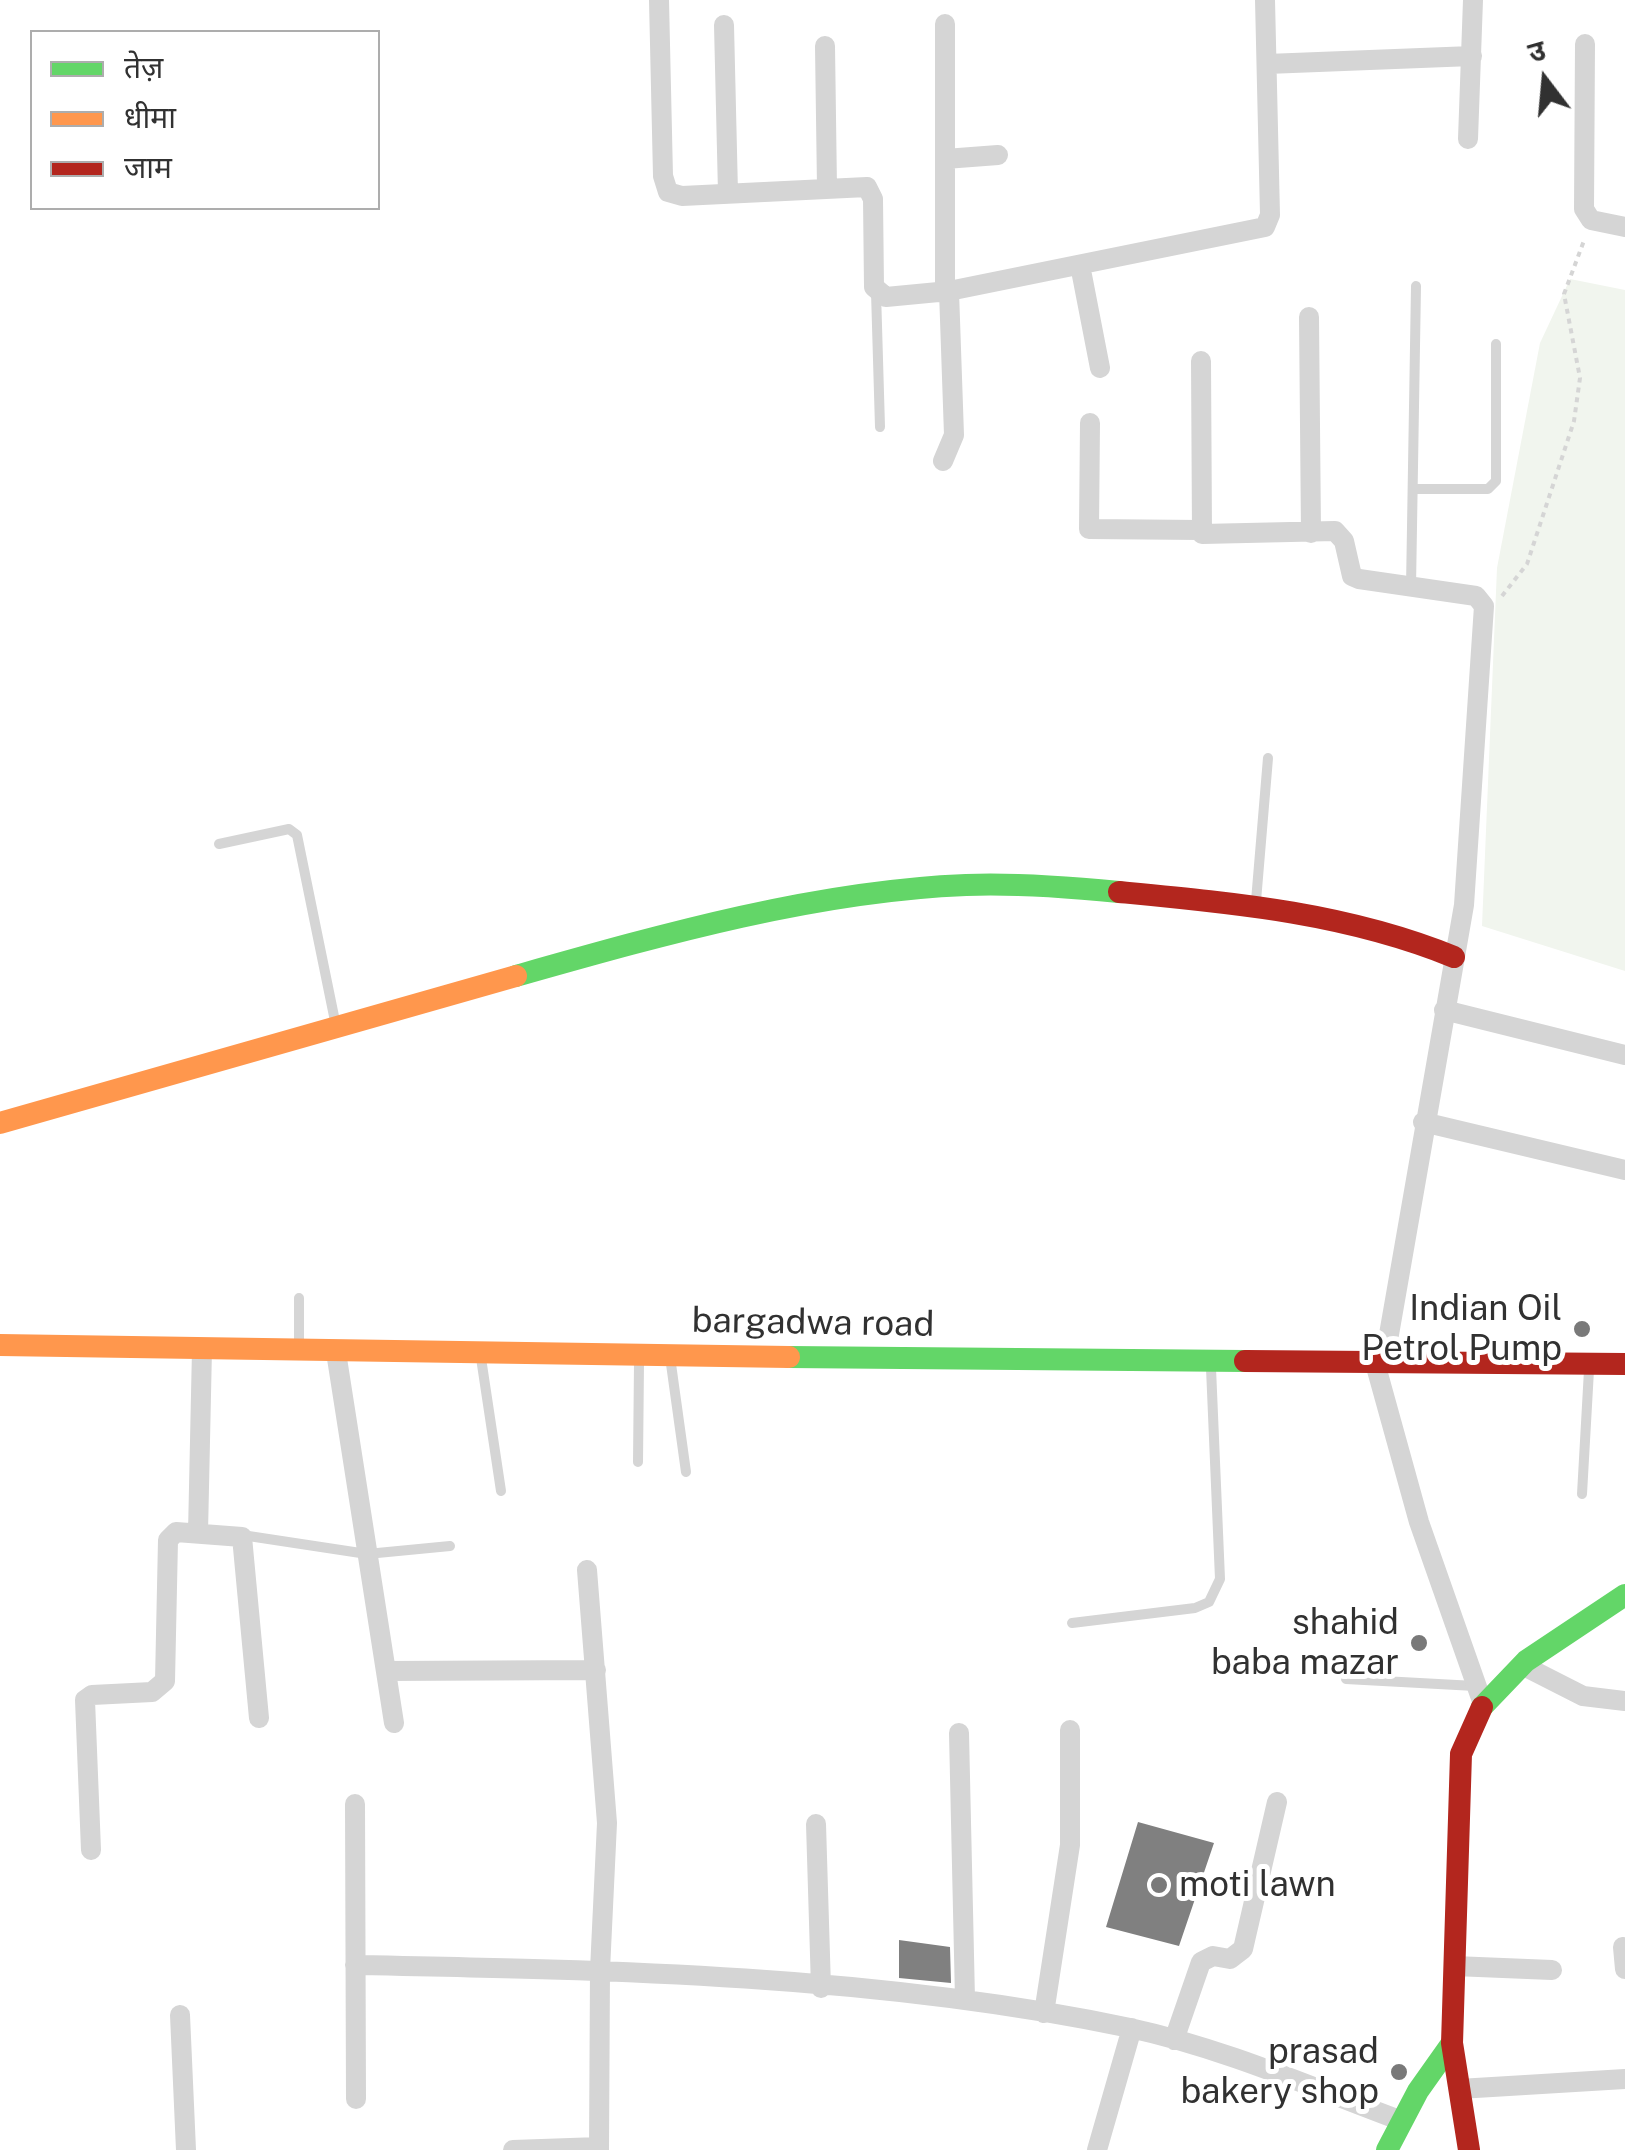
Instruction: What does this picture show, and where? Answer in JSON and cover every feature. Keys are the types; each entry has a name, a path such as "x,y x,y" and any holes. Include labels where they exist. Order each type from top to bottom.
{"street":[{"path":"659,0 664,184 674,196 862,186 872,194 876,292 886,298 947,291 1265,227 1270,215 1265,0"},
{"path":"1468,140 1473,0"},
{"path":"943,461 954,435 947,291 945,24"},
{"path":"724,25 728,194"},
{"path":"1585,44 1584,210 1592,220 1625,227"},
{"path":"825,46 826,188"},
{"path":"1266,64 1472,56"},
{"path":"945,159 998,155"},
{"path":"1080,265 1100,368"},
{"path":"1309,317 1310,532"},
{"path":"1201,362 1200,530 1206,537 1341,534 1352,576 1476,596 1484,606 1466,890 1380,1363 1419,1522 1480,1695"},
{"path":"1090,423 1088,529 1200,530"},
{"path":"0,1123 148,1087 550,963 891,890 994,883 1255,904 1404,936 1454,957"},
{"path":"1444,1010 1625,1055"},
{"path":"1423,1122 1625,1170"},
{"name":"bargadwa road","path":"0,1345 639,1356 1625,1364"},
{"path":"198,1532 202,1349"},
{"path":"336,1352 394,1723"},
{"path":"91,1850 85,1700 92,1696 152,1692 165,1680 168,1540 176,1532 236,1534 244,1544 259,1718"},
{"path":"513,2150 599,2149 600,1970 608,1823 588,1570"},
{"path":"1469,2150 1452,2044 1461,1754 1466,1730 1480,1695 1625,1595"},
{"path":"1522,1665 1595,1700 1625,1701"},
{"path":"386,1671 596,1670"},
{"path":"1044,2013 1070,1845 1070,1730"},
{"path":"959,1734 965,2000"},
{"path":"1174,2040 1201,1962 1213,1956 1230,1960 1243,1949 1277,1802"},
{"path":"355,1804 356,2098"},
{"path":"816,1824 821,1988"},
{"path":"356,1964 600,1970 965,2000 1132,2028 1402,2121"},
{"path":"1454,1966 1552,1970"},
{"path":"180,2015 186,2150"},
{"path":"1098,2150 1132,2028"},
{"path":"1387,2150 1452,2044"},
{"path":"1459,2088 1625,2079"}],"lane":[{"path":"1412,588 1416,286"},
{"path":"876,292 880,427"},
{"path":"1413,490 1488,488 1496,481 1496,344"},
{"path":"1255,904 1268,758"},
{"path":"219,844 289,829 297,834 336,1026"},
{"path":"299,1298 299,1352"},
{"path":"481,1354 501,1491"},
{"path":"638,1462 639,1356"},
{"path":"670,1356 686,1472"},
{"path":"1072,1623 1196,1608 1216,1593 1220,1579 1211,1362"},
{"path":"1582,1494 1590,1364"},
{"path":"236,1534 368,1554 450,1546"},
{"path":"1346,1679 1480,1695"}],"path":[{"path":"1484,606 1505,594 1527,564 1574,420 1580,378 1564,294 1592,220"}],"shaded area":[{"path":"1570,279 1625,290 1625,971 1482,926 1497,568 1540,343"}],"building":[{"name":"moti lawn","path":"1138,1822 1214,1843 1179,1946 1106,1927"},
{"path":"899,1940 950,1947 951,1983 899,1978"}],"traffic: fast":[{"path":"516,976 739,917 852,896 985,885 1119,892"},
{"path":"789,1357 1245,1361"},
{"path":"1482,1707 1526,1661 1625,1595"},
{"path":"1387,2150 1418,2091 1452,2043"}],"traffic: slow":[{"path":"0,1123 516,976"},
{"path":"0,1345 789,1357"}],"traffic: jam":[{"path":"1119,892 1331,920 1454,957"},
{"path":"1245,1361 1625,1364"},
{"path":"1469,2150 1452,2043 1461,1754 1482,1707"}],"place":[{"name":"Indian Oil Petrol Pump","path":"1582,1329"},
{"name":"shahid baba mazar","path":"1419,1643"},
{"name":"moti lawn","path":"1159,1885"},
{"name":"prasad bakery shop","path":"1399,2072"}]}
